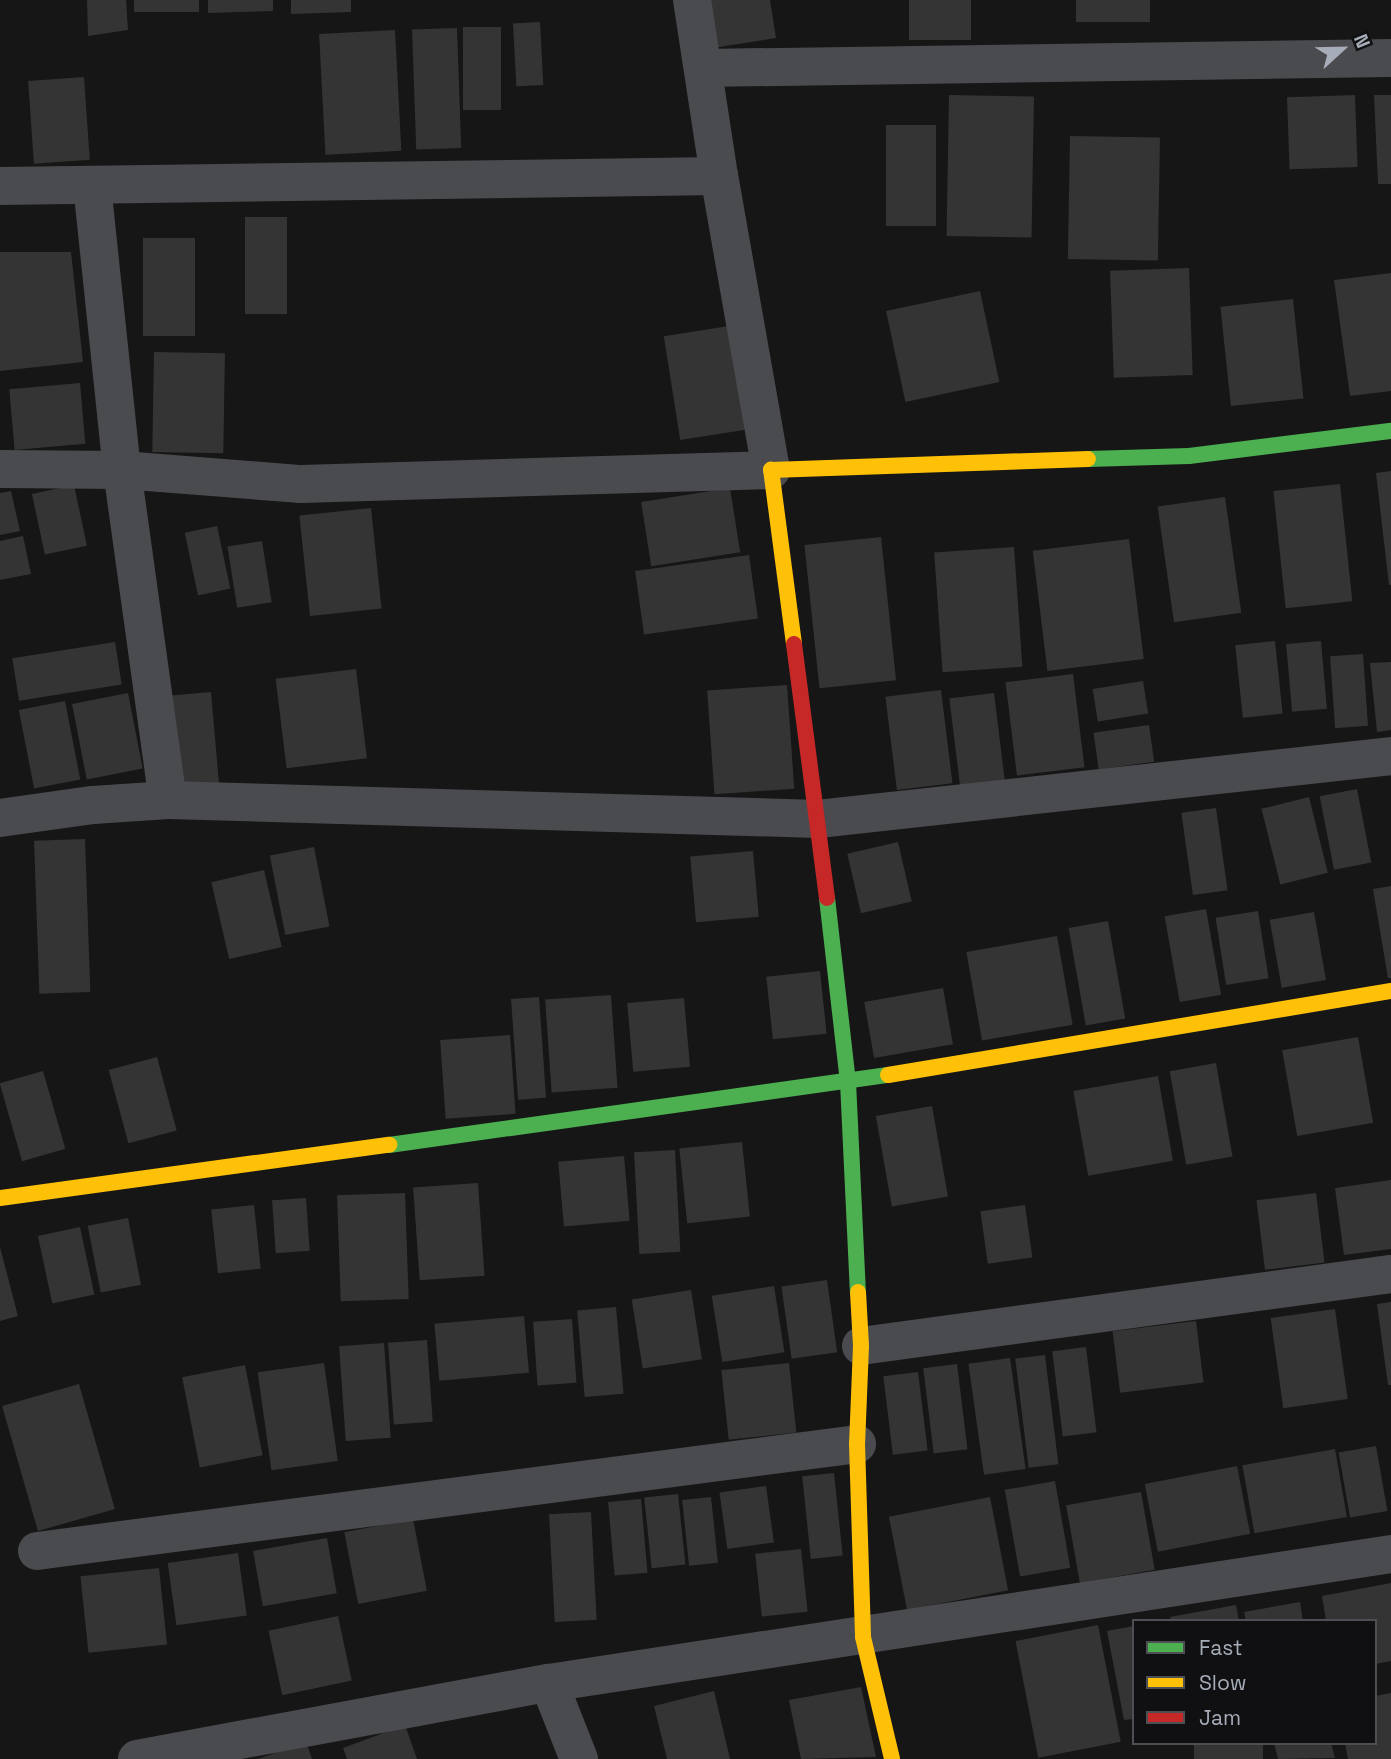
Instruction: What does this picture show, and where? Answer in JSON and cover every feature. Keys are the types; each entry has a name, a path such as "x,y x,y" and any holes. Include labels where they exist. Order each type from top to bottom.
{"street":[{"path":"692,0 719,176 771,470 818,819 848,1082 861,1346 857,1444 863,1637 892,1759"},
{"path":"703,68 1391,58"},
{"path":"0,186 719,176"},
{"path":"92,186 122,470 167,800"},
{"path":"0,469 122,470 301,484 1189,456 1391,431"},
{"path":"0,818 93,805 167,800 818,819 1391,756"},
{"path":"0,1198 848,1082 1391,991"},
{"path":"861,1346 1391,1274"},
{"path":"37,1551 857,1444"},
{"path":"137,1759 549,1683 1391,1554"},
{"path":"549,1683 579,1759"}],"building":[{"path":"87,0 126,0 128,30 88,36"},
{"path":"134,0 199,0 199,12 134,12"},
{"path":"208,0 273,0 273,11 208,13"},
{"path":"291,0 351,0 351,12 291,14"},
{"path":"705,0 770,0 776,38 713,48"},
{"path":"909,0 971,0 971,40 909,40"},
{"path":"1076,0 1150,0 1150,22 1076,22"},
{"path":"540,22 543,85 516,86 513,23"},
{"path":"463,27 501,27 501,110 463,110"},
{"path":"457,28 461,148 416,149 412,30"},
{"path":"395,30 401,151 325,155 319,34"},
{"path":"84,77 90,160 34,164 28,81"},
{"path":"949,95 1034,96 1032,237 947,236"},
{"path":"1355,95 1358,167 1290,169 1287,97"},
{"path":"1374,95 1391,95 1391,184 1378,184"},
{"path":"886,125 936,125 936,226 886,226"},
{"path":"1070,136 1160,138 1158,261 1068,259"},
{"path":"245,217 287,217 287,314 245,314"},
{"path":"143,238 195,238 195,336 143,336"},
{"path":"0,252 71,252 83,362 0,371"},
{"path":"1189,268 1193,375 1114,378 1110,271"},
{"path":"1391,273 1391,391 1350,396 1334,280"},
{"path":"980,291 999,382 905,402 886,311"},
{"path":"1293,299 1303,398 1231,406 1220,307"},
{"path":"729,326 745,430 680,440 664,336"},
{"path":"154,352 225,353 223,453 152,452"},
{"path":"80,383 85,444 15,450 9,389"},
{"path":"1391,471 1391,585 1389,585 1376,473"},
{"path":"1340,484 1352,601 1286,608 1273,491"},
{"path":"74,485 87,546 45,555 32,494"},
{"path":"730,488 740,552 651,566 641,502"},
{"path":"11,491 20,531 0,535 0,493"},
{"path":"1225,497 1241,613 1174,622 1158,506"},
{"path":"371,508 382,608 310,616 299,516"},
{"path":"217,526 230,589 198,595 185,533"},
{"path":"23,536 31,574 0,580 0,541"},
{"path":"881,537 896,680 819,688 804,545"},
{"path":"1129,539 1144,659 1047,671 1033,551"},
{"path":"262,541 272,602 237,608 227,546"},
{"path":"1014,547 1022,667 943,672 934,553"},
{"path":"749,555 758,618 644,634 635,571"},
{"path":"1275,641 1283,714 1243,718 1235,645"},
{"path":"1321,641 1327,709 1292,712 1286,644"},
{"path":"115,642 122,684 19,701 12,658"},
{"path":"1363,654 1368,726 1335,728 1330,656"},
{"path":"1391,662 1391,730 1377,732 1370,663"},
{"path":"356,669 367,758 287,768 276,679"},
{"path":"1073,674 1084,767 1017,776 1006,682"},
{"path":"1143,681 1148,714 1098,722 1093,689"},
{"path":"787,685 794,789 714,794 707,691"},
{"path":"941,690 952,783 897,790 885,697"},
{"path":"211,692 219,787 179,790 171,695"},
{"path":"128,693 143,769 87,779 72,704"},
{"path":"994,693 1005,781 960,787 949,698"},
{"path":"65,701 80,780 34,788 19,710"},
{"path":"1149,725 1154,762 1099,769 1094,733"},
{"path":"1357,789 1371,863 1334,870 1320,796"},
{"path":"1309,797 1328,873 1280,885 1261,809"},
{"path":"1216,808 1228,890 1193,895 1181,813"},
{"path":"85,839 90,992 39,994 34,841"},
{"path":"898,842 912,901 861,913 847,854"},
{"path":"314,847 329,927 285,935 270,856"},
{"path":"753,851 759,917 696,922 690,856"},
{"path":"264,870 282,947 229,959 211,882"},
{"path":"1391,886 1391,978 1388,978 1373,889"},
{"path":"1206,909 1221,995 1180,1002 1165,916"},
{"path":"1258,911 1269,978 1226,985 1216,918"},
{"path":"1314,912 1326,980 1282,988 1270,920"},
{"path":"1108,921 1125,1018 1086,1025 1069,928"},
{"path":"1057,936 1073,1025 982,1041 966,952"},
{"path":"820,971 827,1034 773,1039 766,977"},
{"path":"943,988 953,1044 874,1058 864,1002"},
{"path":"611,995 617,1088 552,1092 545,1000"},
{"path":"539,997 546,1098 518,1100 511,999"},
{"path":"684,998 690,1067 633,1072 627,1003"},
{"path":"510,1035 516,1114 446,1119 440,1040"},
{"path":"1358,1037 1373,1123 1297,1136 1282,1050"},
{"path":"157,1057 177,1130 128,1143 109,1070"},
{"path":"1216,1063 1232,1157 1186,1165 1170,1071"},
{"path":"43,1071 65,1149 22,1161 0,1083"},
{"path":"1158,1076 1173,1161 1088,1176 1073,1091"},
{"path":"932,1106 948,1197 892,1207 876,1116"},
{"path":"742,1142 750,1217 687,1223 679,1149"},
{"path":"675,1150 680,1252 639,1254 634,1152"},
{"path":"624,1156 630,1221 564,1227 558,1162"},
{"path":"1391,1180 1391,1249 1344,1255 1335,1188"},
{"path":"478,1183 484,1276 420,1280 413,1188"},
{"path":"405,1193 409,1299 341,1301 337,1195"},
{"path":"1316,1193 1325,1262 1265,1270 1256,1200"},
{"path":"306,1198 310,1251 276,1253 272,1200"},
{"path":"254,1205 261,1269 218,1273 211,1209"},
{"path":"1025,1205 1032,1257 988,1264 980,1211"},
{"path":"128,1218 141,1285 101,1293 88,1226"},
{"path":"80,1227 94,1294 52,1303 38,1236"},
{"path":"0,1247 18,1316 0,1321"},
{"path":"827,1280 837,1352 792,1359 781,1286"},
{"path":"774,1286 784,1352 722,1362 712,1296"},
{"path":"691,1290 702,1359 643,1369 632,1299"},
{"path":"1391,1302 1391,1385 1388,1385 1377,1304"},
{"path":"616,1307 624,1394 585,1397 577,1310"},
{"path":"1335,1309 1348,1399 1283,1408 1271,1318"},
{"path":"524,1316 529,1373 439,1381 434,1324"},
{"path":"572,1319 576,1383 538,1386 533,1322"},
{"path":"1196,1321 1204,1383 1120,1393 1113,1331"},
{"path":"427,1340 433,1422 394,1425 388,1343"},
{"path":"384,1343 391,1438 346,1441 339,1346"},
{"path":"1086,1347 1096,1432 1063,1437 1052,1351"},
{"path":"1045,1355 1058,1464 1029,1468 1015,1359"},
{"path":"1010,1358 1026,1469 984,1475 968,1364"},
{"path":"324,1363 338,1461 271,1470 258,1372"},
{"path":"789,1363 796,1433 729,1440 721,1370"},
{"path":"957,1364 967,1449 934,1454 923,1368"},
{"path":"245,1365 263,1455 200,1468 182,1377"},
{"path":"918,1372 928,1450 893,1455 883,1376"},
{"path":"79,1384 115,1509 38,1531 2,1406"},
{"path":"1376,1446 1387,1511 1350,1518 1339,1453"},
{"path":"1335,1449 1347,1517 1254,1533 1242,1465"},
{"path":"1237,1466 1250,1534 1158,1552 1145,1484"},
{"path":"834,1473 843,1556 811,1559 802,1476"},
{"path":"1055,1481 1070,1568 1020,1577 1005,1490"},
{"path":"766,1486 774,1542 727,1549 719,1493"},
{"path":"1141,1492 1155,1570 1080,1583 1066,1505"},
{"path":"678,1494 685,1565 652,1568 644,1498"},
{"path":"711,1497 718,1563 689,1566 682,1500"},
{"path":"990,1497 1008,1590 907,1610 889,1517"},
{"path":"641,1499 647,1573 615,1576 608,1502"},
{"path":"591,1512 597,1620 555,1622 549,1514"},
{"path":"413,1519 427,1591 358,1604 344,1532"},
{"path":"327,1538 337,1593 263,1606 253,1551"},
{"path":"801,1549 808,1612 762,1616 755,1554"},
{"path":"238,1553 247,1615 176,1625 168,1563"},
{"path":"159,1568 167,1645 88,1653 80,1576"},
{"path":"1391,1583 1391,1661 1377,1664 1377,1619 1326,1619 1322,1596"},
{"path":"1300,1602 1303,1619 1246,1619 1244,1612"},
{"path":"1236,1605 1239,1619 1170,1619"},
{"path":"338,1616 352,1681 282,1695 269,1631"},
{"path":"1098,1625 1121,1742 1038,1758 1016,1641"},
{"path":"1132,1626 1132,1719 1124,1720 1107,1631"},
{"path":"861,1687 876,1757 801,1759 789,1700"},
{"path":"714,1691 730,1759 667,1759 654,1706"},
{"path":"1391,1693 1391,1759 1348,1759 1345,1745 1377,1745 1377,1696"},
{"path":"405,1725 417,1759 347,1759 343,1748"},
{"path":"306,1742 312,1759 258,1759"},
{"path":"1194,1745 1263,1745 1263,1759 1194,1759"},
{"path":"1274,1745 1332,1745 1335,1758 1278,1759"}],"traffic: fast":[{"path":"1088,459 1189,456 1391,431"},
{"path":"827,898 848,1082 858,1292"},
{"path":"389,1145 888,1075"}],"traffic: slow":[{"path":"794,644 771,470 1088,459"},
{"path":"888,1075 1391,991"},
{"path":"0,1198 389,1145"},
{"path":"858,1292 861,1346 857,1444 863,1637 892,1759"}],"traffic: jam":[{"path":"794,644 827,898"}]}
